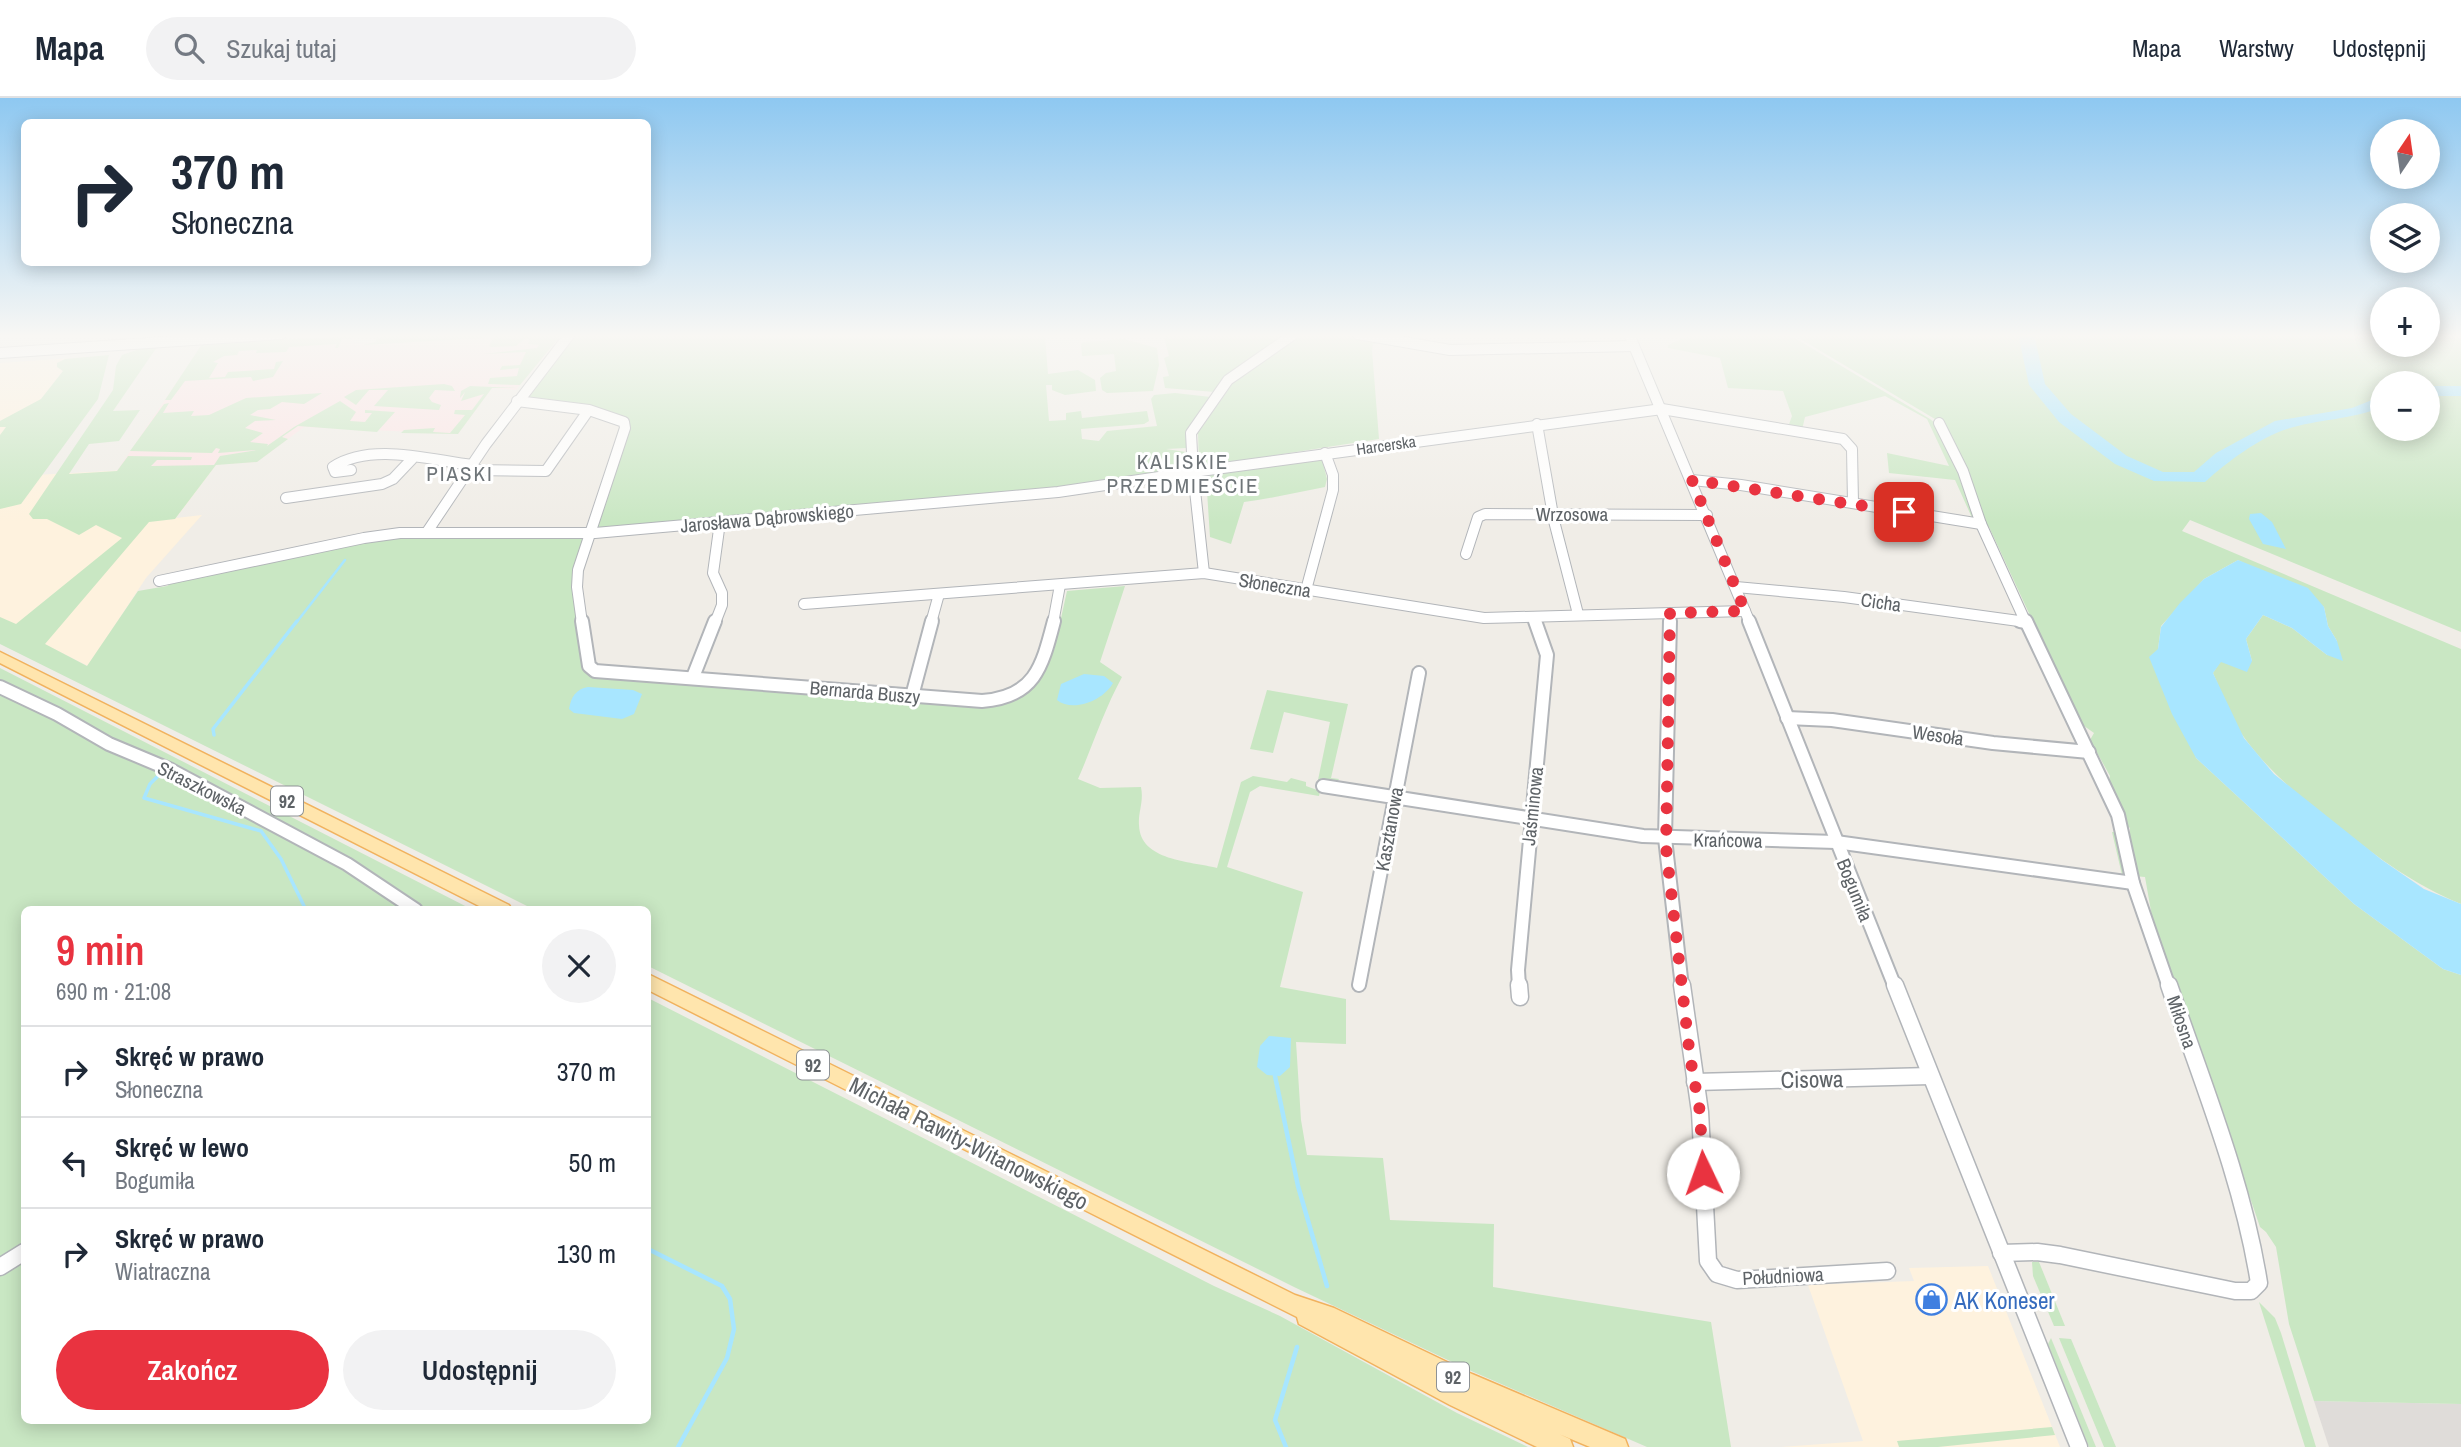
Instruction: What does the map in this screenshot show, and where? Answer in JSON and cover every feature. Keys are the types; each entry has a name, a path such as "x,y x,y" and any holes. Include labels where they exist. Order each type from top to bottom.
{"main road":[{"name":"92","path":"0,657 495,906"},
{"name":"Michała Rawity-Witanowskiego","path":"651,984 1291,1304 1326,1316 1464,1382 1618,1447"},
{"name":"Michała Rawity-Witanowskiego","path":"1291,1304 1321,1326 1562,1447"}],"street":[{"path":"427,532 520,397"},
{"path":"1204,573 1191,432 1216,397"},
{"name":"Bogumiła","path":"1657,397 1707,515 2079,1447"},
{"path":"517,401 588,411 622,420 625,428 590,533"},
{"name":"Harcerska","path":"1193,472 1662,409 1843,439 1852,449 1853,503"},
{"path":"351,470 335,472 333,467 345,458 378,455 470,467 546,471 588,411"},
{"name":"Miłosna","path":"1939,423 1963,471 1981,524 2118,816 2133,883 2213,1113 2253,1245 2259,1283 2251,1291 2235,1291 2060,1255 2037,1252 2001,1253"},
{"path":"1537,424 1553,514 1578,614"},
{"path":"1306,590 1333,490 1333,475 1325,453"},
{"path":"323,494 328,486 366,459 378,455"},
{"path":"286,498 388,482 412,459"},
{"name":"Jarosława Dąbrowskiego","path":"159,581 364,538 427,532 590,533 1058,492 1193,472"},
{"path":"1692,480 1981,524"},
{"name":"Wrzosowa","path":"1466,554 1480,515 1707,515"},
{"path":"692,677 722,605 722,593 713,573 720,522"},
{"name":"Bernarda Buszy","path":"590,533 579,560 577,587 587,657 592,668 603,672 992,701 1013,697 1034,679 1043,662 1058,606 1060,584"},
{"name":"Słoneczna","path":"804,604 1204,573 1485,618 1745,611"},
{"name":"Cicha","path":"1735,587 1821,595 2026,622"},
{"path":"912,696 939,594"},
{"name":"Południowa","path":"1670,613 1665,838 1700,1112 1706,1246 1710,1267 1717,1273 1737,1280 1887,1271"},
{"name":"Jaśminowa","path":"1520,997 1518,970 1530,818 1547,655 1534,617"},
{"name":"Kasztanowa","path":"1359,985 1419,673"},
{"name":"Straszkowska","path":"0,687 57,714 109,744 171,770 347,864 410,906"},
{"name":"Wesoła","path":"1787,718 1832,720 1993,743 2089,752"},
{"name":"Krańcowa","path":"1323,786 1665,838 1836,842 2133,883"},
{"name":"Cisowa","path":"1695,1082 1930,1076"},
{"path":"0,1267 21,1254"}],"shaded area":[{"path":"0,397 43,397 41,399 0,450"},
{"path":"167,397 485,397 458,434 304,427 257,462 117,471"},
{"path":"216,465 176,518 202,515 146,578 88,666 0,622 0,477"},
{"path":"1988,1266 2060,1447 1781,1447 1863,1441 1808,1285 1914,1281 1909,1268"},
{"path":"2314,1401 2461,1404 2461,1447 2329,1447"}],"green space":[{"path":"99,397 21,504 0,509 0,435 6,427 0,427 0,421 41,399"},
{"path":"108,397 123,397 113,411 140,410 119,441 89,444 69,474 117,471 128,456 192,457 191,460 157,460 151,466 214,465 220,456 257,450 218,453 220,449 216,448 212,453 130,451 164,404 169,403 163,413 194,411 191,416 209,415 246,398 316,397 304,404 282,402 250,415 276,420 255,421 245,428 263,433 250,442 268,444 267,446 294,427 340,401 356,412 350,421 365,422 372,413 365,413 365,410 395,412 377,432 298,426 282,437 288,439 257,462 216,465 175,519 149,522 45,644 87,666 138,591 167,586 177,579 360,541 417,535 584,536 576,570 575,601 585,667 981,704 1039,676 1054,650 1067,591 1125,586 1100,662 1122,677 1078,779 1100,788 1141,787 1139,825 1148,846 1168,857 1217,868 1241,782 1253,776 1287,782 1291,778 1306,782 1306,786 1320,791 1319,796 1260,786 1250,792 1227,867 1303,892 1280,987 1346,999 1346,1044 1296,1042 1301,1120 1307,1155 1383,1158 1390,1220 1494,1224 1493,1287 1711,1322 1731,1447 1647,1447 1469,1370 1294,1287 651,967 651,906 527,906 0,644 0,617 16,624 122,538 96,525 79,535 47,519 33,519 29,514"},
{"path":"344,397 363,397 356,405"},
{"path":"382,397 430,397 432,402 441,405 439,410 374,406"},
{"path":"482,397 485,397 458,434 401,433 404,430 435,428 433,432 450,433 465,415 454,414 455,410 472,410"},
{"path":"525,397 1047,397 1049,421 1066,420 1066,413 1081,411 1082,418 1147,411 1149,421 1144,424 1081,429 1082,439 1099,441 1107,431 1157,426 1153,397 1211,397 1188,429 1186,448 1166,449 1186,452 1186,459 1180,469 1057,488 597,528 629,426 625,419"},
{"path":"1223,397 1376,397 1379,439 1206,466 1199,464 1198,433"},
{"path":"1785,397 1881,397 1805,417 1802,430 1788,427 1792,416"},
{"path":"1887,397 1893,397 1936,424 1963,476 1976,517 1973,520 1955,480 1889,473 1887,453 1949,466 1927,419"},
{"path":"1898,397 2370,397 2370,441 2440,441 2440,397 2461,397 2461,632 2190,520 2182,531 2461,649 2461,904 2398,870 2314,808 2267,765 2241,733 2232,716 2213,673 2220,662 2252,661 2246,639 2263,615 2292,628 2327,655 2337,641 2328,626 2324,607 2238,560 2204,579 2161,626 2158,649 2196,758 2354,904 2443,969 2461,975 2461,1404 2314,1401 2289,1324 2276,1247 2260,1227 2189,1018 2154,928 2145,877 2122,875 2112,832 2130,833 2130,828 2113,793 2110,776 2090,740 2094,733 2080,723 1989,527 1981,524 1940,422"},
{"path":"1322,459 1327,479 1325,487 1244,502 1231,544 1210,537 1206,476"},
{"path":"0,668 465,906 417,906 361,866 174,768 0,683"},
{"path":"1267,690 1348,704 1331,778 1339,779 1336,784 1318,780 1330,722 1284,712 1273,753 1250,749"},
{"path":"0,692 168,772 297,842 401,906 21,906 21,1256 0,1268"},
{"path":"651,1000 1214,1286 1280,1316 1457,1413 1528,1447 0,1447 0,1270 21,1260 21,1424 651,1424"},
{"path":"2032,1262 2039,1262 2065,1326 2054,1326 2033,1276"},
{"path":"2259,1302 2275,1318 2281,1333 2316,1447 2305,1447"},
{"path":"2051,1338 2096,1447 2089,1447 2048,1344"},
{"path":"2059,1338 2071,1339 2116,1447 2104,1447"},
{"path":"2052,1427 2055,1435 1938,1447 1899,1447 1897,1441"}],"water":[{"path":"2261,513 2272,522 2286,549 2263,544 2249,519 2250,514"},
{"path":"2238,560 2308,588 2324,607 2328,626 2337,641 2343,661 2327,655 2292,628 2263,615 2246,639 2252,661 2247,672 2221,662 2213,673 2244,738 2274,774 2382,860 2424,889 2461,904 2461,975 2443,969 2354,904 2196,758 2172,714 2149,657 2158,649 2161,627 2204,579"},
{"path":"1084,674 1104,676 1113,683 1103,695 1088,703 1071,705 1057,700 1061,684"},
{"path":"588,687 633,690 642,694 634,714 622,719 574,713 569,709 573,697"},
{"path":"1269,1036 1291,1038 1290,1067 1280,1076 1267,1075 1257,1067 1260,1046"}],"waterway":[{"path":"2047,397 2065,418 2121,460 2160,477 2199,478 2222,457 2281,425 2356,412 2370,406"},
{"path":"296,623 345,560"},
{"path":"214,735 213,729 297,621"},
{"path":"161,773 150,784 144,798 261,831 281,859 304,906"},
{"path":"1275,1076 1298,1186 1327,1286"},
{"path":"651,1250 722,1286 730,1299 734,1329 727,1358 678,1447"},
{"path":"1286,1447 1275,1420 1297,1347"}],"place":[{"name":"AK Koneser","path":"1931,1300"}],"district":[{"name":"PIASKI","path":"460,473"},
{"name":"KALISKIE PRZEDMIEŚCIE","path":"1183,473"}],"route":[{"path":"1703,1173 1700,1112 1690,1057 1666,847 1670,613 1745,611 1692,480 1741,485 1904,512"}]}
